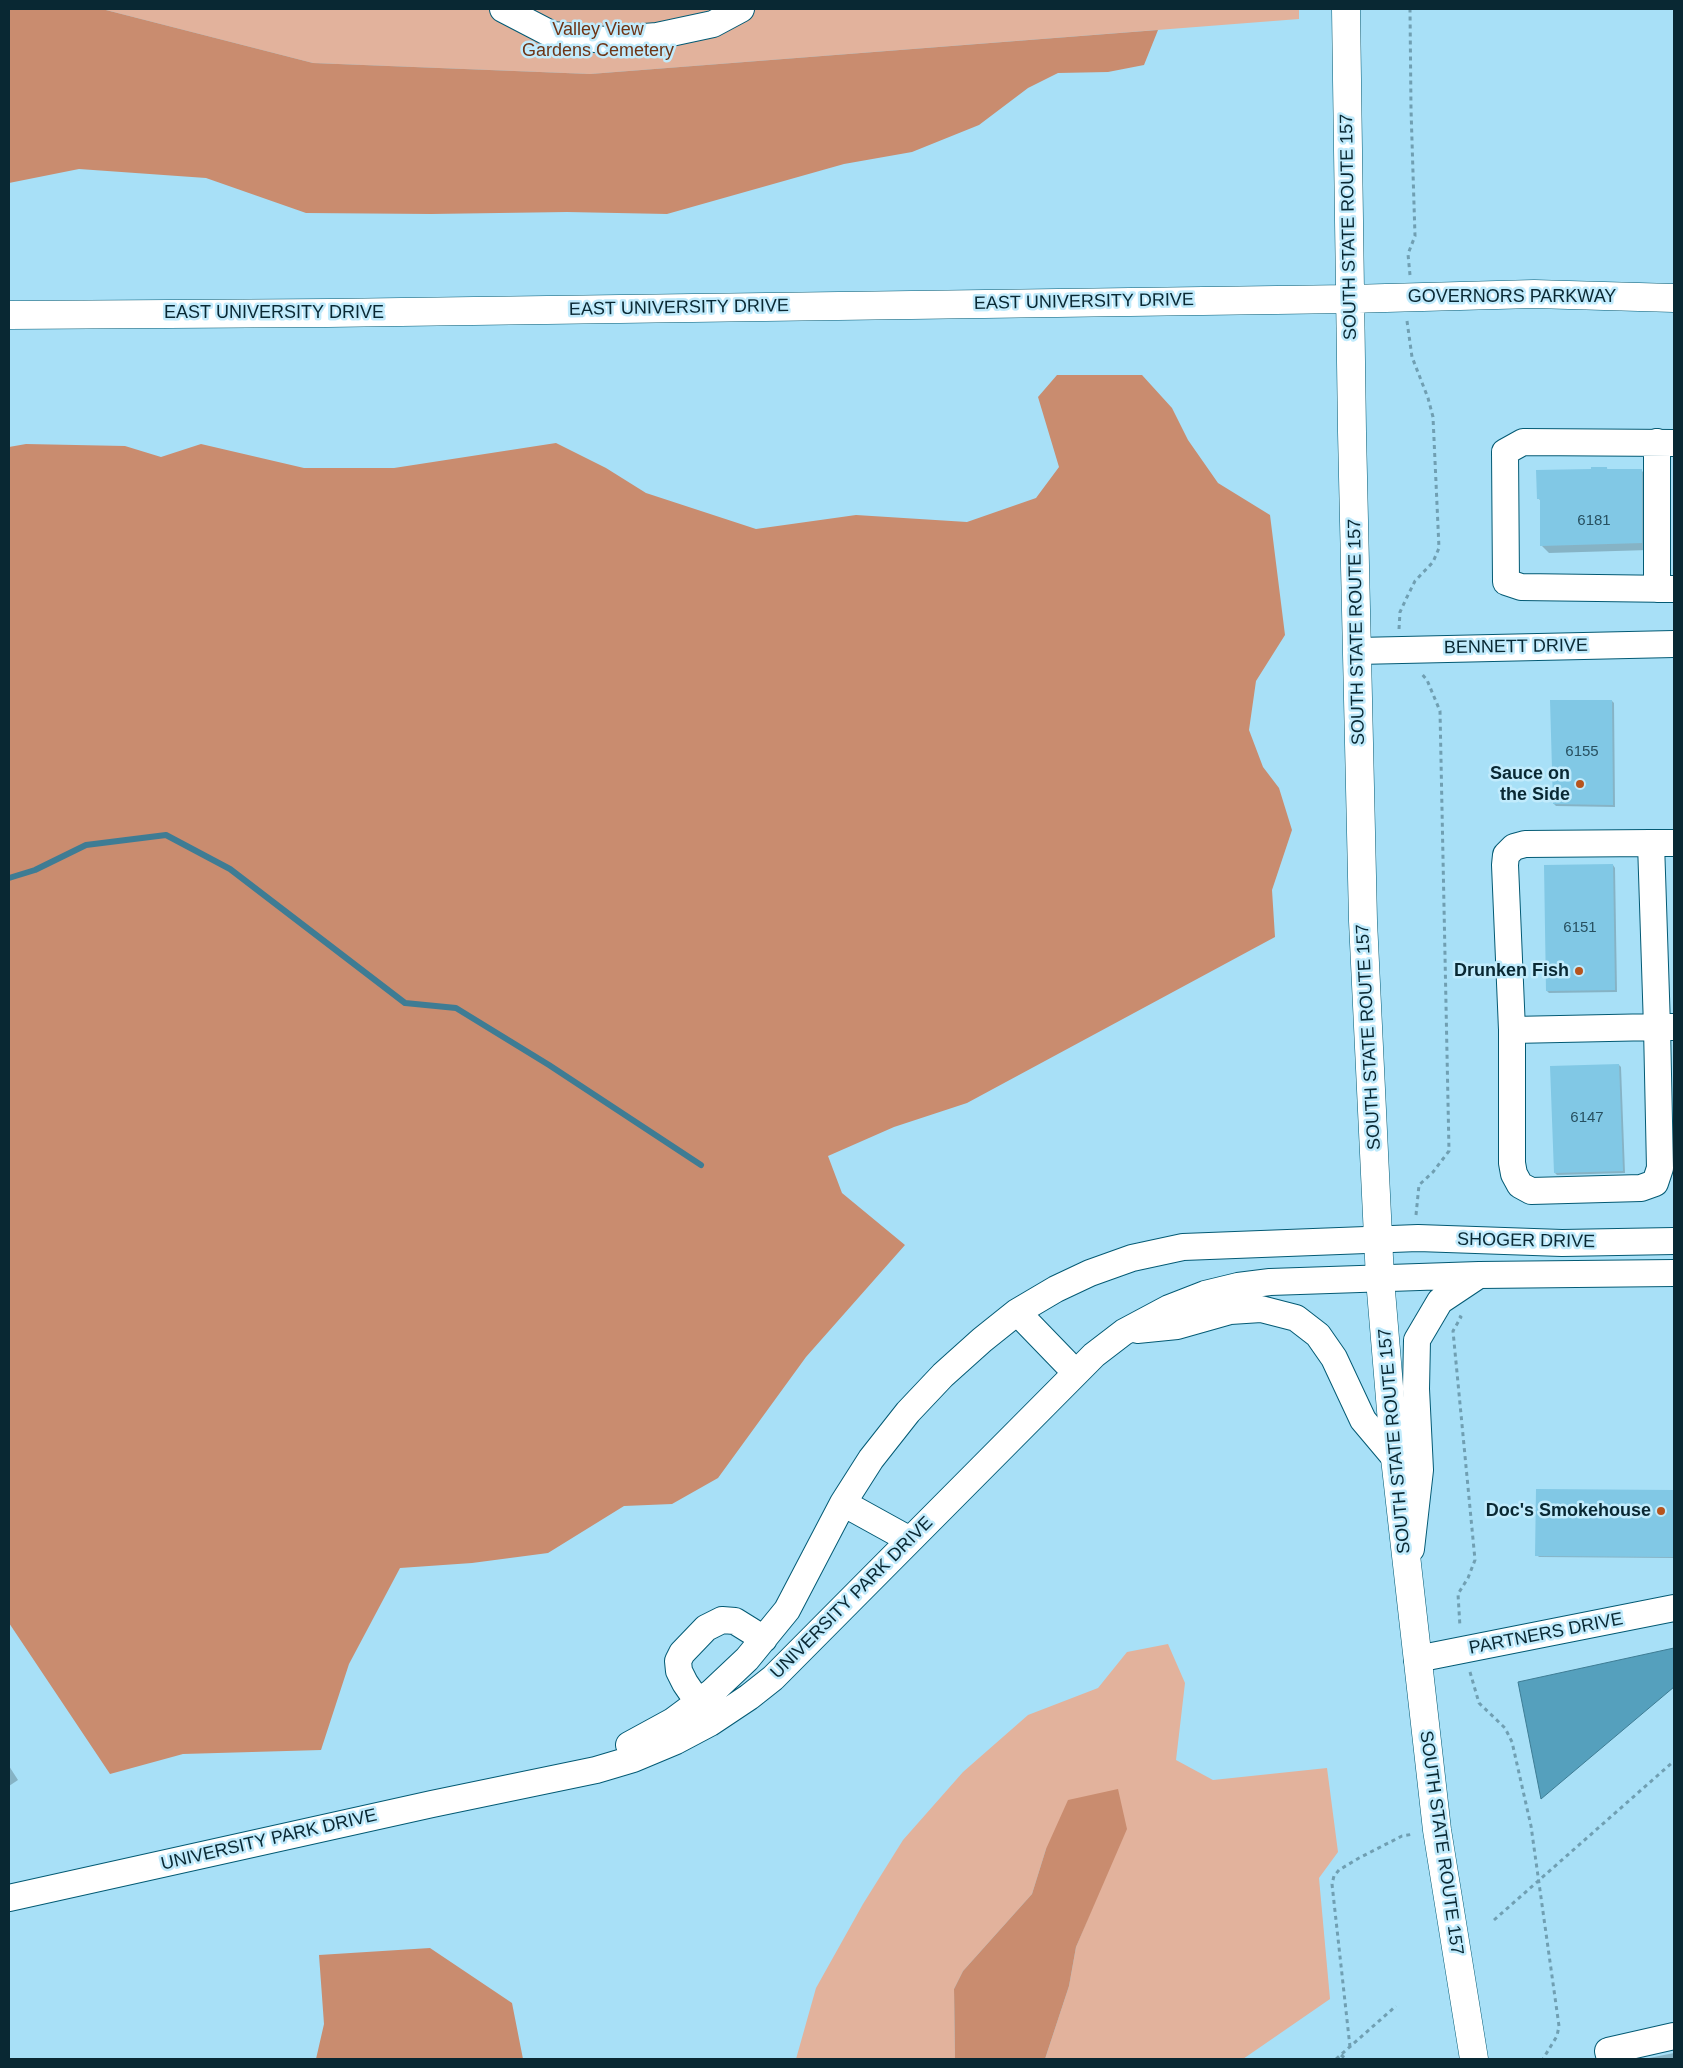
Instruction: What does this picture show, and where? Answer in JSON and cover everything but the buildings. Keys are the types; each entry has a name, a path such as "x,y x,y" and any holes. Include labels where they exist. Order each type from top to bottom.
{"main road":[{"name":"SOUTH STATE ROUTE 157","path":"1346,9 1349,298 1363,921 1380,1279 1395,1458 1437,1830 1474,2059"},
{"name":"GOVERNORS PARKWAY","path":"1349,298 1534,294 1674,298"},
{"name":"EAST UNIVERSITY DRIVE","path":"9,315 328,313 1349,298"}],"street":[{"path":"503,9 553,35 606,40 657,36 713,24 741,9"},
{"path":"1522,442 1666,443 1666,589 1522,587 1506,582 1504,452 1522,442"},
{"name":"BENNETT DRIVE","path":"1357,651 1674,644"},
{"path":"1662,843 1666,1027 1660,1168 1655,1183 1641,1188 1531,1191 1520,1185 1514,1174 1512,1164 1512,1030 1505,865 1506,855 1514,847 1525,844 1662,843"},
{"path":"1512,1030 1666,1027"},
{"name":"SHOGER DRIVE","path":"1378,1239 1418,1238 1562,1243 1674,1241"},
{"name":"UNIVERSITY PARK DRIVE","path":"530,1784 631,1745 673,1721 712,1692 748,1659 786,1610 842,1503 871,1459 908,1412 950,1369 1017,1312 1056,1289 1090,1273 1132,1258 1183,1247 1378,1239"},
{"name":"SHOGER DRIVE","path":"1380,1279 1479,1275 1674,1273"},
{"name":"SHOGER DRIVE","path":"1408,1577 1420,1470 1416,1390 1416,1340 1440,1301 1479,1275"},
{"name":"UNIVERSITY PARK DRIVE","path":"9,1898 432,1804 596,1770 633,1759 676,1741 710,1723 774,1678 1094,1355 1124,1332 1168,1308 1206,1294 1238,1286 1270,1282 1380,1279"},
{"path":"1124,1332 1177,1326 1230,1311 1261,1309 1296,1318 1318,1335 1334,1358 1363,1420 1395,1458"},
{"path":"1017,1312 1076,1373"},
{"path":"842,1503 910,1540"},
{"name":"PARTNERS DRIVE","path":"1417,1658 1674,1608"},
{"path":"698,1702 679,1671 678,1661 682,1653 706,1628 722,1620 734,1621 764,1639"},
{"path":"1610,2059 1608,2051 1674,2036"}],"path":[{"path":"1440,1301 1461,1317 1453,1331 1475,1560 1468,1578 1458,1594 1458,1619 1478,1703 1505,1728 1512,1742 1529,1818 1559,2026 1557,2036 1543,2059"},
{"path":"1494,1920 1674,1761"},
{"path":"1350,2047 1332,1884 1334,1876 1347,1864 1402,1836 1437,1830"},
{"path":"1336,2059 1396,2006"},
{"path":"1342,2055 1346,2059"}],"green space":[{"name":"Valley View Gardens Cemetery","path":"102,9 1299,9 1299,19 590,74 313,63"},
{"path":"1168,1644 1185,1683 1176,1760 1213,1780 1327,1768 1338,1852 1319,1878 1330,1999 1243,2059 1045,2059 1069,1986 1076,1947 1100,1889 1046,1849 1032,1894 963,1971 954,1989 955,2059 796,2059 816,1988 863,1904 903,1840 963,1772 1028,1715 1098,1688 1127,1652"}],"shaded area":[{"path":"9,9 102,9 313,63 590,74 1158,30 1144,65 1108,72 1058,73 1028,88 979,125 912,152 844,164 667,214 567,212 306,213 206,178 79,169 9,183"},
{"path":"1057,375 1142,375 1172,408 1188,440 1218,483 1270,515 1285,635 1256,681 1249,730 1263,767 1279,788 1292,830 1272,890 1275,937 967,1103 894,1127 828,1156 842,1193 905,1245 806,1357 718,1478 672,1504 624,1506 548,1553 472,1563 400,1568 349,1664 321,1750 183,1754 110,1774 9,1623 9,447 26,444 125,446 161,457 201,444 304,468 394,468 556,443 606,468 646,493 756,529 856,515 967,522 1036,498 1059,467 1038,397"},
{"path":"1118,1789 1127,1829 1076,1947 1069,1986 1045,2059 955,2059 954,1989 963,1971 1032,1894 1046,1849 1068,1800"},
{"path":"430,1948 512,2003 523,2059 316,2059 324,2024 319,1955"}],"water":[{"path":"1674,1648 1674,1687 1541,1799 1518,1682"}],"waterway":[{"path":"9,878 35,870 86,845 166,835 230,869 405,1003 456,1008 549,1065 701,1165"}],"place":[{"name":"Sauce on the Side","path":"1580,784"},
{"name":"Drunken Fish","path":"1579,971"},
{"name":"Doc's Smokehouse","path":"1661,1511"}]}
